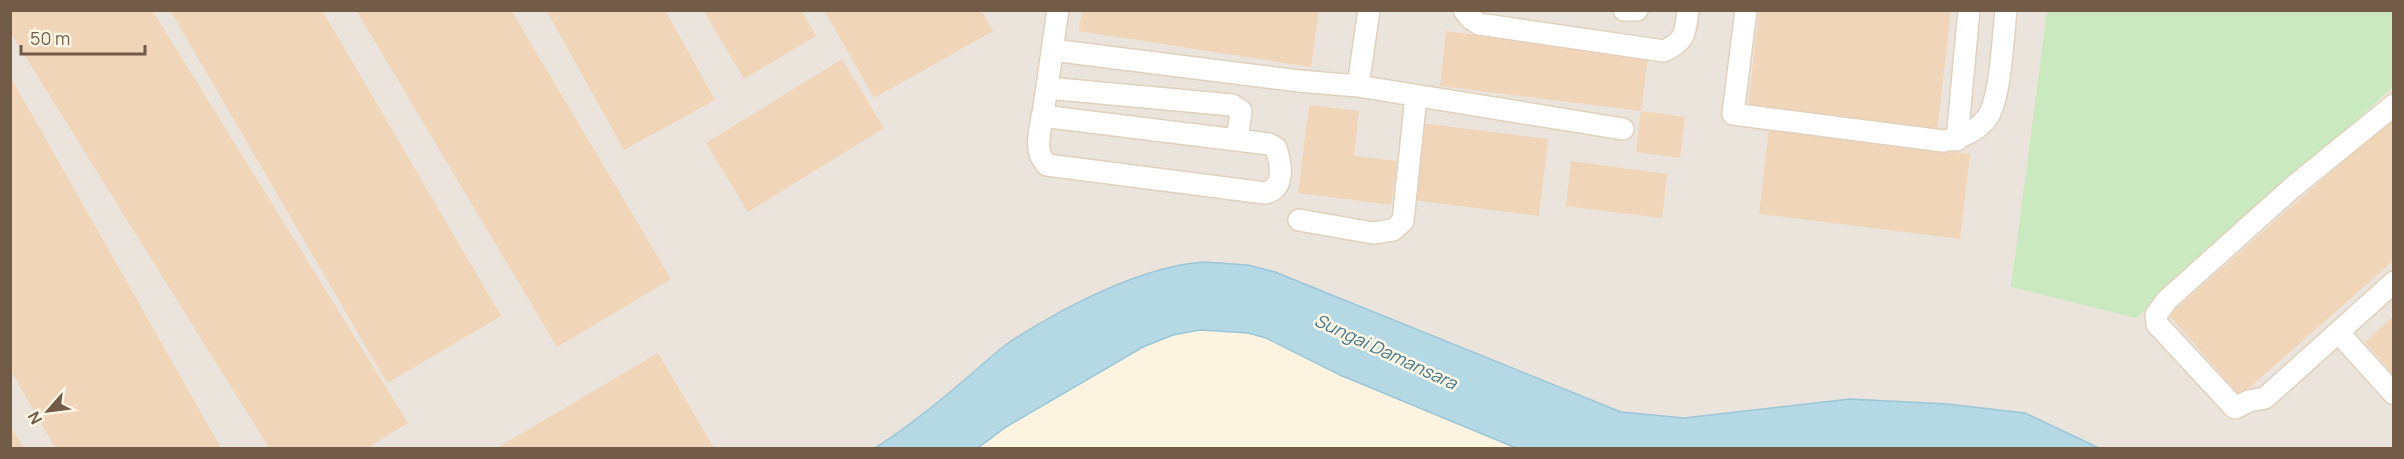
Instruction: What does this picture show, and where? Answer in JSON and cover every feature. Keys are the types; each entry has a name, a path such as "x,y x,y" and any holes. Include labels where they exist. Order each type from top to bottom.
{"lane":[{"path":"1042,116 1269,144 1276,148 1281,172 1278,185 1271,192 1265,193 1047,165 1040,155 1039,141 1042,116 1058,10"},
{"path":"1358,86 1369,10"},
{"path":"1464,10 1479,24 1664,51 1677,45 1684,36 1688,10"},
{"path":"1624,10 1637,10"},
{"path":"1746,10 1733,114 1943,141 1957,140 1975,129 1989,113 1998,79 2006,10"},
{"path":"1957,140 1969,10"},
{"path":"1052,50 1299,81 1358,86 1623,129"},
{"path":"1047,88 1232,105 1241,111 1237,140"},
{"path":"1299,220 1373,232 1392,231 1404,220 1416,96"},
{"path":"2394,105 2293,187 2167,300 2156,315 2157,324 2235,408 2249,401 2265,398 2394,282"},
{"path":"2338,332 2394,394"}],"shaded area":[{"path":"10,11 2393,11 2393,448 2099,448 1850,399 1684,418 1621,412 1275,272 1248,265 1136,277 1081,302 1010,342 916,421 875,448 11,448"}],"green space":[{"path":"2047,11 2393,11 2393,87 2136,318 2011,287"}],"water":[{"name":"Sungai Damansara","path":"1203,262 1248,265 1275,272 1621,412 1684,418 1850,399 1947,404 2025,413 2099,448 1516,448 1340,375 1266,338 1248,333 1200,330 1173,335 1143,347 1006,427 978,448 875,448 930,408 1011,341 1054,315 1129,280 1179,265"}],"building":[{"path":"10,10 152,10 408,423 367,448 269,448 10,32"},
{"path":"170,10 322,10 501,316 387,383"},
{"path":"356,10 511,10 671,279 557,347"},
{"path":"546,10 665,10 715,100 624,150"},
{"path":"703,10 801,10 816,36 744,79"},
{"path":"824,10 981,10 993,31 874,98"},
{"path":"1082,10 1319,10 1311,67 1079,31"},
{"path":"1759,10 1951,10 1937,131 1748,107"},
{"path":"1446,31 1648,57 1641,111 1440,86"},
{"path":"842,59 884,128 748,212 706,143"},
{"path":"10,76 221,448 55,448 10,369"},
{"path":"1309,105 1359,111 1354,156 1397,161 1391,205 1298,193"},
{"path":"1641,111 1685,117 1680,158 1636,152"},
{"path":"2394,116 2394,260 2240,396 2169,315"},
{"path":"1422,123 1548,139 1539,216 1413,200"},
{"path":"1769,129 1970,154 1960,239 1759,214"},
{"path":"1571,161 1667,174 1662,218 1566,206"},
{"path":"2394,316 2394,375 2365,342"},
{"path":"658,353 714,448 497,448"},
{"path":"10,426 24,448 10,448"}]}
